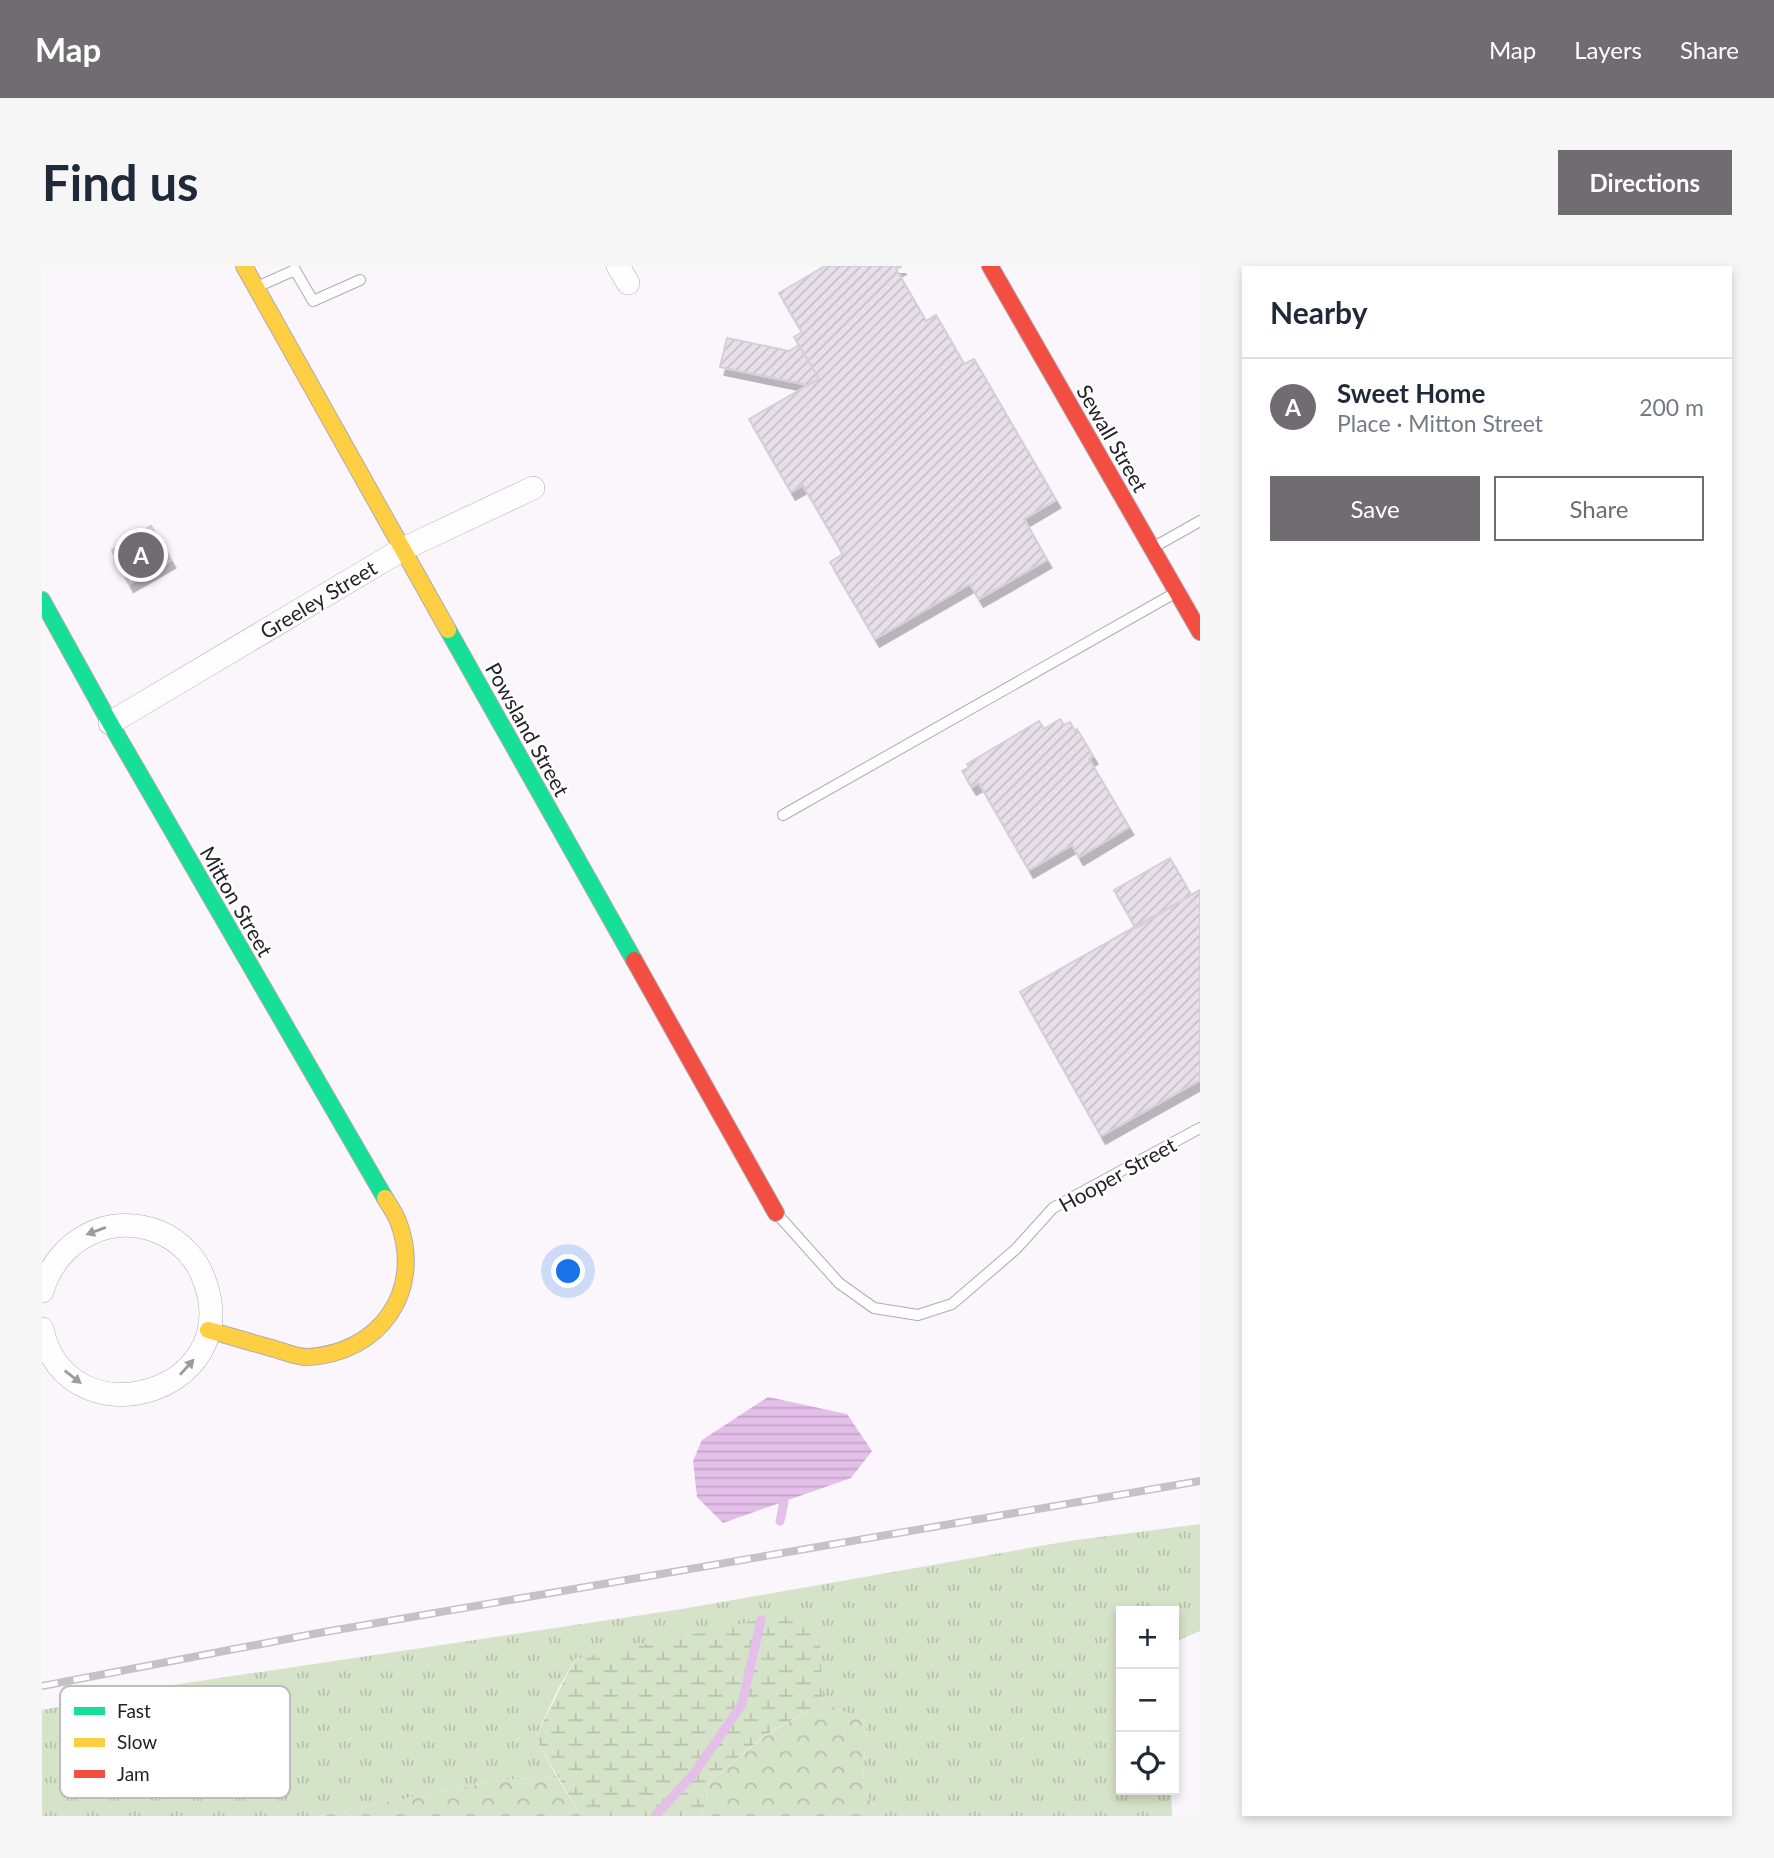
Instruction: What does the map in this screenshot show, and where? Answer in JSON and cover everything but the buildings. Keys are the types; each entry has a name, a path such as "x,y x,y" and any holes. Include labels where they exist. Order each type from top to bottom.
{"street":[{"name":"Powsland Street","path":"244,266 776,1213"},
{"name":"Sewall Street","path":"990,266 1200,632"},
{"name":"Greeley Street","path":"110,723 403,549 533,488"},
{"name":"Mitton Street","path":"42,600 110,723 398,1221 406,1249 405,1280 401,1294 386,1321 363,1342 334,1354 303,1357 208,1330"},
{"path":"42,1292 56,1261 82,1237 94,1230 123,1225 150,1229 176,1241 196,1262 203,1274 210,1302 208,1330 197,1356 179,1377 155,1390 128,1396 100,1392 75,1380 55,1360 42,1329"}],"lane":[{"path":"256,287 295,270 313,300 360,280"},
{"path":"1152,548 1200,521"},
{"path":"783,816 1177,592"},
{"name":"Hooper Street","path":"776,1213 839,1283 874,1308 918,1315 952,1304 1016,1249 1053,1208 1200,1128"}],"green space":[{"path":"1200,1524 1200,1631 1179,1640 1179,1606 1116,1606 1116,1795 1171,1795 1172,1816 881,1816 863,1789 866,1721 823,1702 820,1638 575,1659 535,1738 557,1777 500,1780 317,1816 42,1816 42,1710 60,1707 60,1798 290,1798 290,1686 168,1686 682,1609 1069,1541"},
{"path":"783,1615 820,1638 823,1702 764,1736 710,1781 702,1816 581,1816 535,1738 575,1659"},
{"path":"823,1702 866,1721 863,1789 881,1816 702,1816 710,1781 765,1736"},
{"path":"557,1777 581,1816 317,1816 500,1780"}],"shaded area":[{"path":"768,1397 847,1414 872,1451 851,1478 723,1523 697,1497 693,1461 702,1440"}],"waterway":[{"path":"780,1521 784,1502"},
{"path":"655,1816 695,1772 742,1704 761,1620"}],"railway":[{"path":"42,1686 313,1634 1200,1481"}],"traffic: fast":[{"path":"42,600 110,723 385,1198"},
{"path":"448,630 634,960"}],"traffic: slow":[{"path":"244,266 448,630"},
{"path":"208,1330 307,1357 333,1353 355,1344 375,1331 390,1314 400,1294 405,1271 405,1247 398,1221 385,1198"}],"traffic: jam":[{"path":"990,266 1200,632"},
{"path":"634,960 776,1213"}],"place":[{"name":"Sweet Home","path":"141,555"}]}
